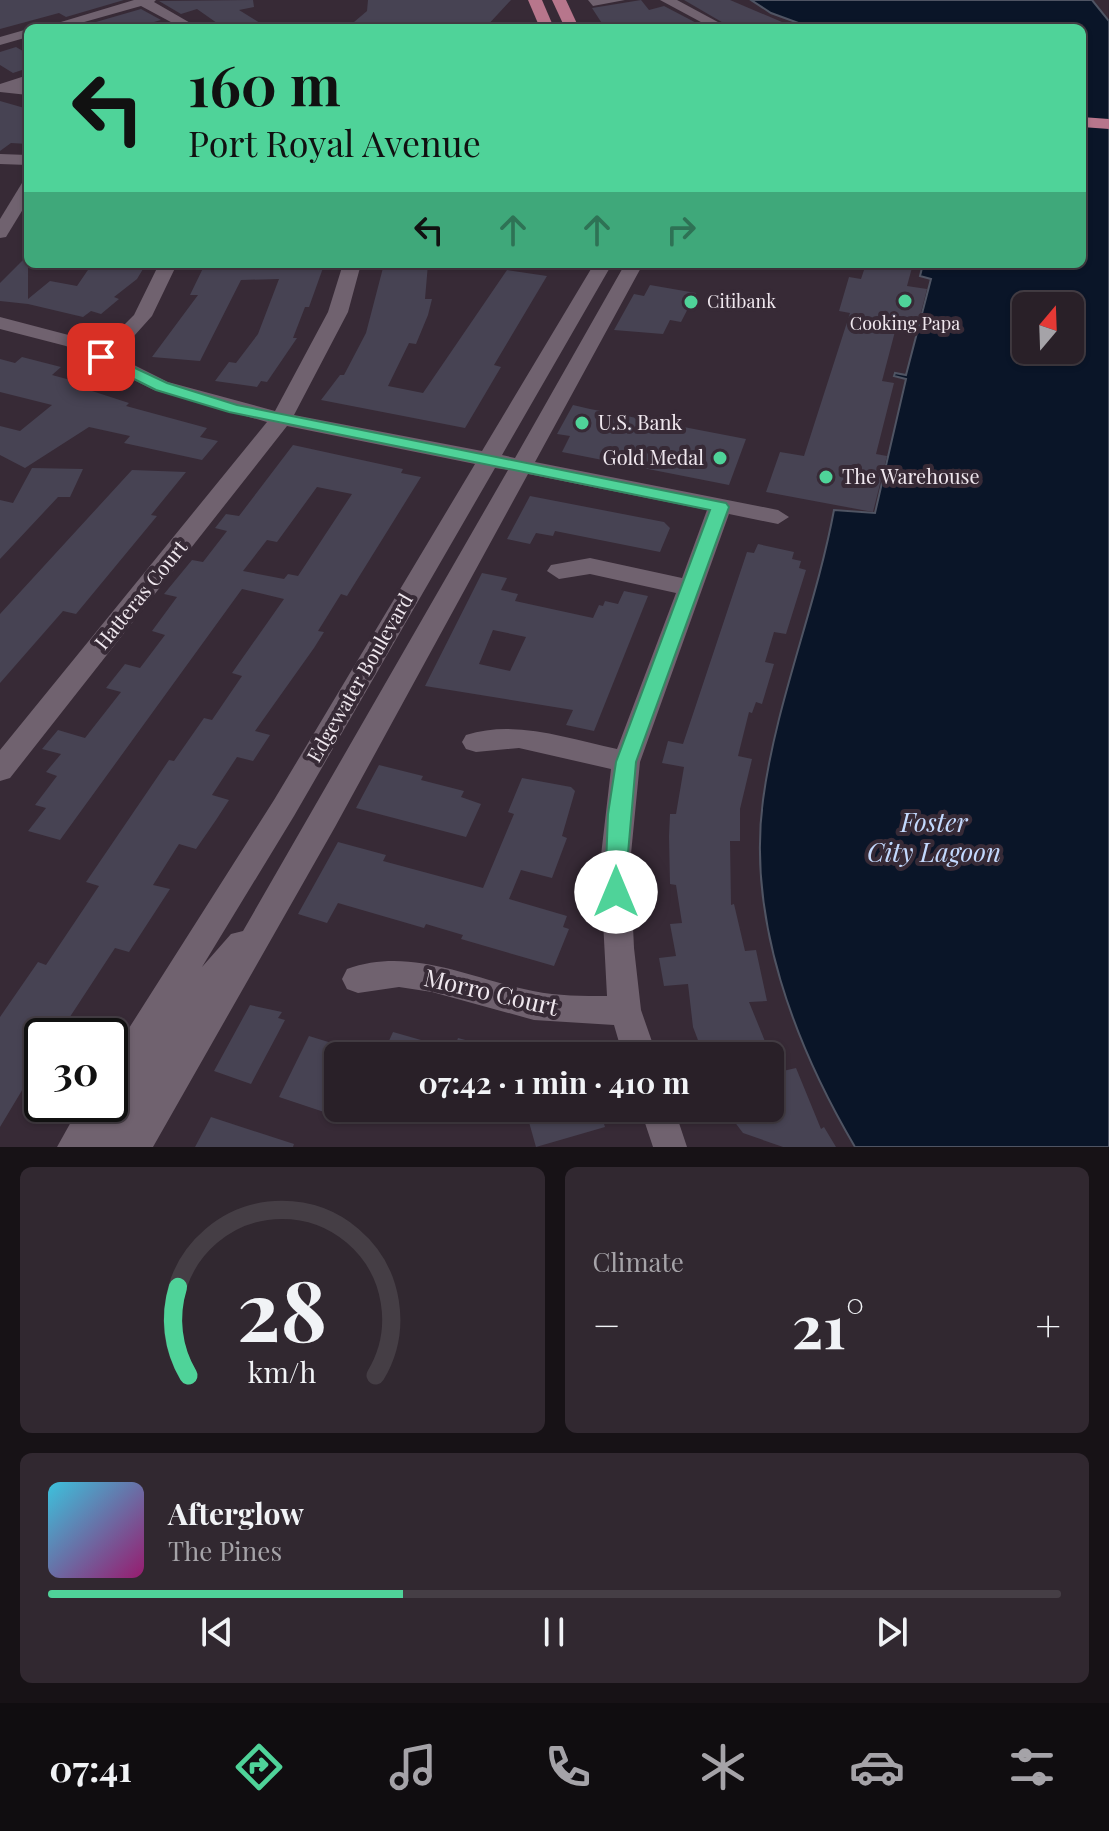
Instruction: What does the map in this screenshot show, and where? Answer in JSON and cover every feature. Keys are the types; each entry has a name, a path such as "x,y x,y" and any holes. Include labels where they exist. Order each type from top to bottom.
{"main road":[{"path":"535,0 544,24"},
{"path":"559,0 570,24"},
{"path":"1086,122 1109,124"},
{"path":"1086,133 1109,134"}],"street":[{"path":"593,2 618,0"},
{"path":"667,0 714,24"},
{"path":"63,24 146,1 185,24"},
{"path":"0,41 24,34"},
{"path":"24,80 3,88 24,91"},
{"path":"0,159 24,160"},
{"path":"0,233 24,194"},
{"path":"101,357 121,345 140,324 154,302 167,268"},
{"name":"Hatteras Court","path":"0,770 281,419 338,312 351,268"},
{"name":"Edgewater Boulevard","path":"128,1059 284,808 601,268"},
{"name":"Edgewater Boulevard","path":"134,1147 275,906 632,268"},
{"path":"0,323 56,336 185,395 281,419 778,517"},
{"path":"635,1042 625,1010 615,864 626,762 720,507"},
{"path":"559,571 590,566 689,588"},
{"path":"476,742 519,738 626,762"},
{"name":"Edgewater Boulevard","path":"106,1147 191,1003 275,906"},
{"name":"Morro Court","path":"358,979 399,973 432,978 534,1006 582,1011 625,1010"},
{"path":"74,1147 89,1122"},
{"path":"662,1122 670,1147"}],"water":[{"name":"Foster City Lagoon","path":"751,0 1092,0 1109,21 1109,1147 855,1147 813,1067 795,1024 769,936 762,890 760,845 769,763 834,510 875,513 906,379 894,376 895,373 906,375 931,279 920,276 922,268 1086,268 1086,24 801,24 771,13"}],"building":[{"path":"0,0 124,0 66,17 59,13 0,29"},
{"path":"253,0 254,7 239,10 262,24 218,24 197,9 181,14 159,1"},
{"path":"368,0 511,0 489,24 352,24 367,11"},
{"path":"641,0 649,10 664,6 698,24 602,24 592,8"},
{"path":"684,0 730,0 787,24 725,24"},
{"path":"141,9 161,20 147,24 89,24"},
{"path":"16,47 24,52 24,69 13,73 0,65 0,52"},
{"path":"0,101 24,108 24,144 11,143 0,151"},
{"path":"24,259 24,268 28,268 28,299 50,281 77,286 89,268 144,268 137,279 114,297 119,299 101,314 91,311 83,317 0,301 0,283"},
{"path":"203,268 323,268 309,307 305,307 293,338 297,338 267,382 261,381 257,387 215,381 229,362 236,363 258,334 279,279 241,280 200,361 152,357 198,295 190,295"},
{"path":"383,268 428,268 425,299 432,299 428,315 416,344 409,343 388,386 423,393 507,270 547,276 494,365 501,367 465,428 321,400 340,375 344,375 366,333"},
{"path":"865,268 912,268 907,286 927,289 918,324 898,320 882,381 894,383 876,454 887,456 873,512 766,492 780,452 804,456 850,313 839,311 849,277 861,279"},
{"path":"650,285 696,293 681,322 670,320 663,334 614,330 634,294 644,296"},
{"path":"22,357 61,367 52,375 96,387 92,391 129,403 126,406 207,428 200,437 218,441 202,460 124,443 130,436 89,427 25,468 0,455 0,426 20,431 52,405 0,392 0,359 15,363"},
{"path":"573,405 746,439 729,485 562,452 570,436 557,434"},
{"path":"293,445 403,469 401,473 421,477 347,596 341,594 318,631 324,632 314,648 255,731 270,735 253,761 237,757 212,795 229,800 196,849 179,844 153,885 170,889 129,952 115,948 69,1018 24,1018 24,1087 0,1127 0,1017 38,962 46,965 99,886 86,882 169,760 174,761 204,718 212,720 242,676 232,673 284,599 242,589 60,840 28,831 46,808 35,805 57,776 46,772 61,754 42,749 58,730 85,738 121,692 106,688 125,664 140,668 165,635 152,631 177,597 164,594 192,560 203,562 227,531 215,528 226,514 239,516","holes":["317,487 352,494 298,576 288,574 284,579 243,571 267,540 277,542"]},
{"path":"32,468 83,469 70,497 58,497 0,559 0,500 13,503"},
{"path":"132,470 186,472 151,515 157,516 76,614 63,611 0,683 0,614"},
{"path":"530,496 664,522 670,528 660,552 555,531 553,536 536,533 530,544 507,539"},
{"path":"758,544 794,552 792,559 801,561 799,568 806,570 786,634 774,632 765,662 774,664 762,704 756,702 752,713 749,712 738,756 752,759 740,809 740,841 730,841 731,905 734,904 745,951 756,950 767,1001 749,1002 765,1042 699,1042 693,1027 688,984 664,986 659,958 676,956 670,924 682,923 676,885 670,884 669,836 670,814 676,814 684,767 662,763 668,741 683,744 747,552 754,553"},
{"path":"482,573 507,578 501,590 518,594 515,601 593,618 599,605 603,606 605,601 618,604 624,591 648,596 594,731 566,725 573,710 425,686","holes":["493,630 526,637 510,671 479,664"]},
{"path":"379,765 464,791 461,797 481,804 466,837 356,808"},
{"path":"522,778 571,787 575,791 562,836 567,838 552,878 521,870 509,899 567,916 563,927 569,929 554,966 461,939 463,935 426,924 424,928 338,903 327,923 298,914 338,842 386,855 383,861 483,888 514,814 508,812"},
{"path":"250,1005 282,1012 278,1018 285,1020 251,1084 214,1071"},
{"path":"393,1032 421,1040 420,1042 388,1042"},
{"path":"309,1036 328,1042 324,1042 324,1112 279,1097"},
{"path":"796,1068 821,1129 824,1127 836,1147 783,1147 743,1133 735,1122 784,1122 784,1071"},
{"path":"211,1117 294,1144 293,1147 195,1147"},
{"path":"529,1122 603,1122 605,1127 536,1147"}],"place":[{"name":"Cooking Papa","path":"905,301"},
{"name":"Citibank","path":"691,302"},
{"name":"U.S. Bank","path":"582,423"},
{"name":"Gold Medal","path":"720,458"},
{"name":"The Warehouse","path":"826,477"}],"route":[{"path":"101,357 161,386 234,409 720,507 626,762 618,814 616,892"}]}
